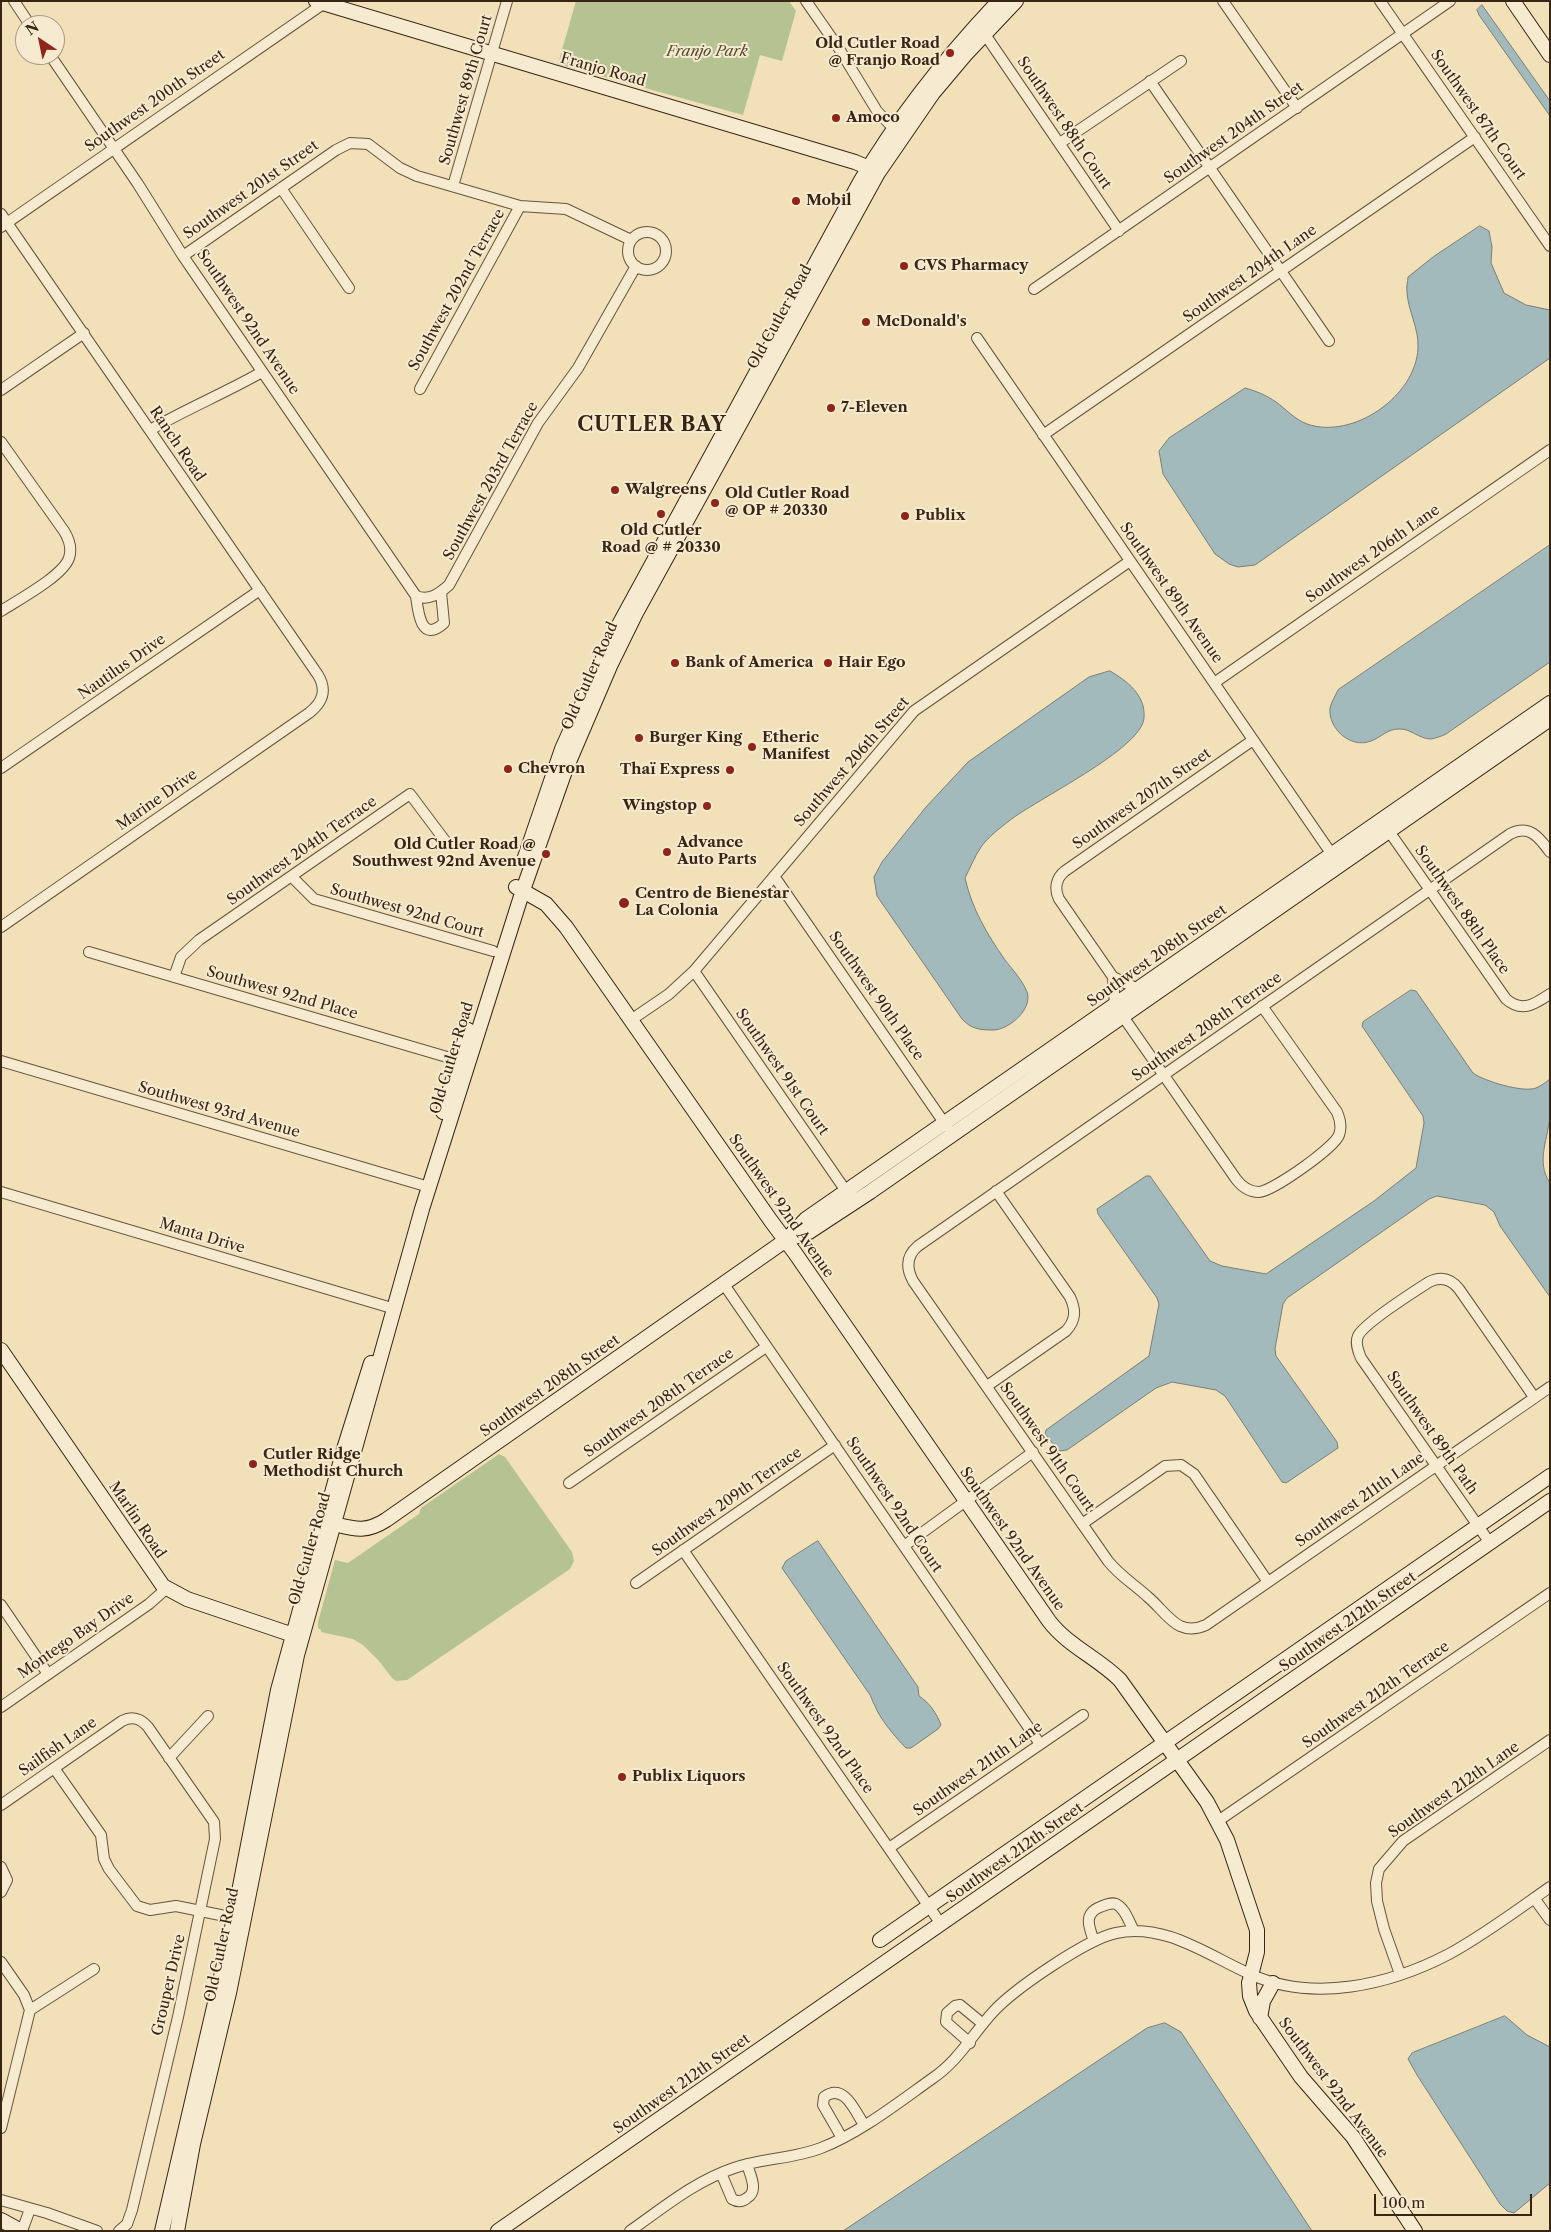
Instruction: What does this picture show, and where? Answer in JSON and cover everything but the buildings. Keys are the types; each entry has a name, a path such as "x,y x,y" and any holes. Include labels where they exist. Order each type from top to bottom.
{"street":[{"path":"14,1 23,15"},
{"name":"Southwest 89th Court","path":"453,186 508,1"},
{"path":"806,1 838,47 877,111 894,129"},
{"name":"Old Cutler Road","path":"874,170 933,93 999,1"},
{"name":"Old Cutler Road","path":"177,2231 193,2144 229,1993 239,1919 278,1690 297,1636 392,1308 425,1186 519,888 550,779 646,575 705,477 874,170 894,129 965,47 984,33 1016,1"},
{"path":"1223,1 1297,108"},
{"name":"Southwest 87th Court","path":"1380,1 1549,243"},
{"name":"Southwest 204th Street","path":"1034,289 1450,1"},
{"path":"1513,1 1550,55"},
{"name":"Franjo Road","path":"322,2 874,170"},
{"name":"Southwest 200th Street","path":"3,221 113,148 322,2"},
{"name":"Southwest 88th Court","path":"984,33 1119,231"},
{"path":"1060,143 1181,60"},
{"name":"Southwest 92nd Avenue","path":"57,65 262,372 421,597"},
{"path":"1150,82 1329,341"},
{"name":"Southwest 204th Lane","path":"1043,435 1474,137"},
{"name":"Southwest 201st Street","path":"183,256 336,150 350,143 368,144 408,172 520,206 566,209 631,240"},
{"path":"281,188 349,288"},
{"name":"Southwest 202nd Terrace","path":"420,388 520,206"},
{"name":"Ranch Road","path":"3,221 84,333 318,674 324,692"},
{"path":"641,233 653,233 659,236 665,246 664,259 655,268 642,269 636,266 632,262 628,251 631,240 641,233"},
{"name":"Southwest 203rd Terrace","path":"441,592 449,585 538,423 578,368 636,266"},
{"path":"1,390 84,333"},
{"name":"Southwest 89th Avenue","path":"977,338 1335,860"},
{"path":"150,430 195,405 238,386 262,372"},
{"path":"1,442 64,531 70,548 69,560 62,569 1,611"},
{"name":"Southwest 206th Lane","path":"1214,683 1550,450"},
{"name":"Old Cutler Road","path":"594,687 610,666 647,596 705,477"},
{"name":"Southwest 206th Street","path":"631,1020 669,994 694,971 914,711 1130,561"},
{"path":"646,575 648,581 645,591 647,596"},
{"name":"Nautilus Drive","path":"1,768 260,590"},
{"path":"441,592 444,623 438,628 430,630 423,627 419,620 421,597 441,592"},
{"name":"Marine Drive","path":"1,927 310,713 319,704 324,692"},
{"name":"Southwest 208th Street","path":"1385,826 1550,703"},
{"name":"Southwest 208th Street","path":"786,1240 809,1232 948,1129 1335,860 1550,719"},
{"name":"Southwest 207th Street","path":"1113,977 1059,899 1056,889 1058,878 1064,871 1253,740"},
{"name":"Southwest 204th Terrace","path":"174,977 182,957 193,945 292,878 410,794 446,842"},
{"name":"Southwest 88th Place","path":"1385,826 1502,994 1514,1005 1525,1007 1533,1005 1550,994"},
{"name":"Southwest 208th Terrace","path":"908,1264 910,1255 916,1248 1510,834 1522,830 1533,833 1550,852"},
{"name":"Southwest 208th Street","path":"1119,1010 1138,989 1335,860"},
{"name":"Southwest 90th Place","path":"774,876 948,1129"},
{"name":"Southwest 92nd Court","path":"292,878 314,899 493,951"},
{"name":"Old Cutler Road","path":"463,1061 493,951 519,888"},
{"name":"Southwest 92nd Avenue","path":"519,888 546,904 557,915 786,1240 1052,1625 1071,1643 1114,1675 1177,1759 1218,1821 1236,1862 1257,1930 1257,1952 1250,1974 1250,1996 1260,2018 1301,2077 1353,2137 1414,2231"},
{"name":"Southwest 92nd Place","path":"89,952 463,1061"},
{"name":"Southwest 91st Court","path":"694,971 846,1191"},
{"path":"1113,977 1138,989"},
{"path":"1113,977 1119,1010 1236,1179 1244,1187 1256,1192 1273,1187 1326,1150 1336,1141 1341,1130 1337,1112 1262,1006"},
{"name":"Southwest 93rd Avenue","path":"1,1062 425,1186"},
{"name":"Southwest 208th Street","path":"329,1523 363,1530 378,1524 786,1240 806,1219 846,1191 948,1129"},
{"path":"987,1386 1062,1334 1073,1321 1074,1312 1070,1297 996,1191"},
{"name":"Manta Drive","path":"1,1192 392,1308"},
{"name":"Southwest 91th Court","path":"908,1264 913,1281 1108,1561 1124,1579 1148,1596 1176,1623 1185,1627"},
{"name":"Southwest 89th Path","path":"1490,1543 1361,1358 1357,1346 1358,1337 1365,1327 1425,1284 1441,1279 1448,1280 1459,1289 1534,1397"},
{"name":"Southwest 92nd Court","path":"723,1283 1040,1744"},
{"name":"Southwest 208th Terrace","path":"569,1483 766,1347"},
{"name":"Marlin Road","path":"1,1350 156,1577 167,1588 187,1599 297,1636"},
{"name":"Southwest 211th Lane","path":"1185,1627 1194,1628 1206,1625 1550,1387"},
{"name":"Southwest 209th Terrace","path":"636,1583 835,1445"},
{"path":"904,1546 1033,1452"},
{"path":"1082,1524 1164,1466 1181,1465 1194,1474 1268,1582"},
{"name":"Southwest 212th Street","path":"880,1940 1550,1476"},
{"name":"Southwest 212th Street","path":"498,2231 1550,1501"},
{"name":"Southwest 92nd Place","path":"683,1550 941,1924"},
{"name":"Montego Bay Drive","path":"1,1706 149,1604 167,1588"},
{"name":"Southwest 212th Terrace","path":"1218,1821 1550,1593"},
{"path":"1,1605 48,1674"},
{"name":"Southwest 211th Lane","path":"889,1848 1083,1715"},
{"path":"169,1758 208,1716"},
{"name":"Grouper Drive","path":"121,2229 132,2210 178,2017 215,1838 215,1828 211,1816 146,1724 132,1718"},
{"name":"Sailfish Lane","path":"1,1805 122,1721 132,1718"},
{"name":"Southwest 212th Lane","path":"1400,1974 1384,1929 1377,1901 1376,1883 1379,1869 1403,1841 1550,1740"},
{"path":"54,1768 101,1835 106,1864 134,1904 146,1910 172,1906 239,1919"},
{"path":"1,1867 7,1880 1,1892"},
{"path":"630,2231 691,2188 721,2173 747,2164 798,2156 823,2148 864,2125 941,2073 970,2043 994,2011 1012,1995 1094,1941 1110,1934 1134,1931 1152,1932 1170,1937 1273,1983 1332,1989 1370,1983 1435,1961 1464,1946 1550,1887"},
{"path":"1534,1898 1550,1920"},
{"path":"1094,1941 1088,1924 1088,1918 1096,1908 1111,1903 1118,1906 1134,1931"},
{"name":"Old Cutler Road","path":"162,2231 239,1919"},
{"path":"1,1962 24,1995 30,2010 1,2128"},
{"path":"30,2010 94,1969"},
{"path":"1260,2018 1263,2001 1273,1983"},
{"path":"970,2043 946,2022 946,2013 955,2006 960,2005 984,2024"},
{"path":"842,2138 823,2105 824,2097 829,2093 835,2091 844,2095 864,2125"},
{"path":"721,2173 732,2198 740,2201 746,2199 752,2193 753,2187 747,2164"},
{"path":"1,2200 97,2231"},
{"path":"1,2220 22,2231 30,2208"}],"green space":[{"name":"Franjo Park","path":"576,1 789,1 796,11 782,61 760,55 743,115 558,64"},
{"path":"499,1454 505,1457 572,1552 574,1561 570,1569 407,1680 396,1681 392,1678 363,1645 353,1639 321,1632 318,1628 318,1622 335,1560 348,1563 419,1514 421,1508"}],"water":[{"path":"1482,5 1550,101 1550,116 1479,15 1477,10"},
{"path":"1480,226 1489,231 1492,247 1491,263 1504,293 1526,305 1550,310 1550,358 1255,565 1238,567 1229,564 1215,554 1163,474 1159,451 1169,438 1245,388 1268,397 1302,422 1325,427 1343,426 1362,420 1379,410 1394,397 1406,382 1415,366 1418,341 1408,299 1408,277 1433,257"},
{"path":"1550,545 1550,662 1439,737 1427,739 1407,730 1399,729 1391,730 1371,741 1363,743 1349,740 1337,730 1330,716 1330,708 1338,690"},
{"path":"1110,671 1129,684 1142,702 1144,718 1139,730 1126,744 1107,759 1022,812 994,833 981,847 965,878 972,900 986,931 1023,984 1028,999 1023,1011 1006,1026 993,1030 972,1027 962,1019 877,896 874,877 882,862 926,807 968,762 1089,677"},
{"path":"1411,990 1416,991 1473,1073 1494,1083 1522,1089 1536,1088 1550,1079 1550,1114 1543,1158 1546,1175 1550,1183 1550,1297 1500,1226 1494,1212 1485,1205 1437,1196 1429,1199 1287,1298 1283,1304 1275,1349 1276,1356 1337,1442 1338,1448 1286,1483 1282,1482 1225,1396 1216,1390 1172,1382 1156,1388 1067,1450 1059,1451 1045,1434 1046,1430 1149,1356 1159,1304 1157,1298 1098,1214 1097,1209 1146,1176 1150,1176 1210,1261 1222,1266 1266,1274 1374,1201 1416,1168 1424,1123 1423,1116 1362,1026 1363,1022"},
{"path":"818,1541 918,1687 919,1696 929,1705 941,1725 911,1748 906,1748 884,1722 869,1694 782,1568 786,1561"},
{"path":"1505,2016 1527,2035 1550,2047 1550,2183 1514,2213 1507,2211 1500,2204 1408,2059 1412,2053"},
{"path":"1165,2023 1181,2032 1312,2231 843,2231 1147,2028"}],"place":[{"name":"Old Cutler Road @ Franjo Road","path":"950,53"},
{"name":"Amoco","path":"836,118"},
{"name":"Mobil","path":"796,201"},
{"name":"CVS Pharmacy","path":"904,266"},
{"name":"McDonald's","path":"866,322"},
{"name":"7-Eleven","path":"831,408"},
{"name":"Walgreens","path":"615,490"},
{"name":"Old Cutler Road @ OP # 20330","path":"715,503"},
{"name":"Old Cutler Road @ # 20330","path":"661,514"},
{"name":"Publix","path":"905,516"},
{"name":"Bank of America","path":"675,663"},
{"name":"Hair Ego","path":"828,663"},
{"name":"Burger King","path":"639,738"},
{"name":"Etheric Manifest","path":"752,747"},
{"name":"Chevron","path":"508,769"},
{"name":"Thaï Express","path":"730,770"},
{"name":"Wingstop","path":"707,806"},
{"name":"Advance Auto Parts","path":"667,852"},
{"name":"Old Cutler Road @ Southwest 92nd Avenue","path":"546,854"},
{"name":"Centro de Bienestar La Colonia","path":"624,903"},
{"name":"Cutler Ridge Methodist Church","path":"253,1464"},
{"name":"Publix Liquors","path":"622,1777"}],"district":[{"name":"CUTLER BAY","path":"652,425"}]}
